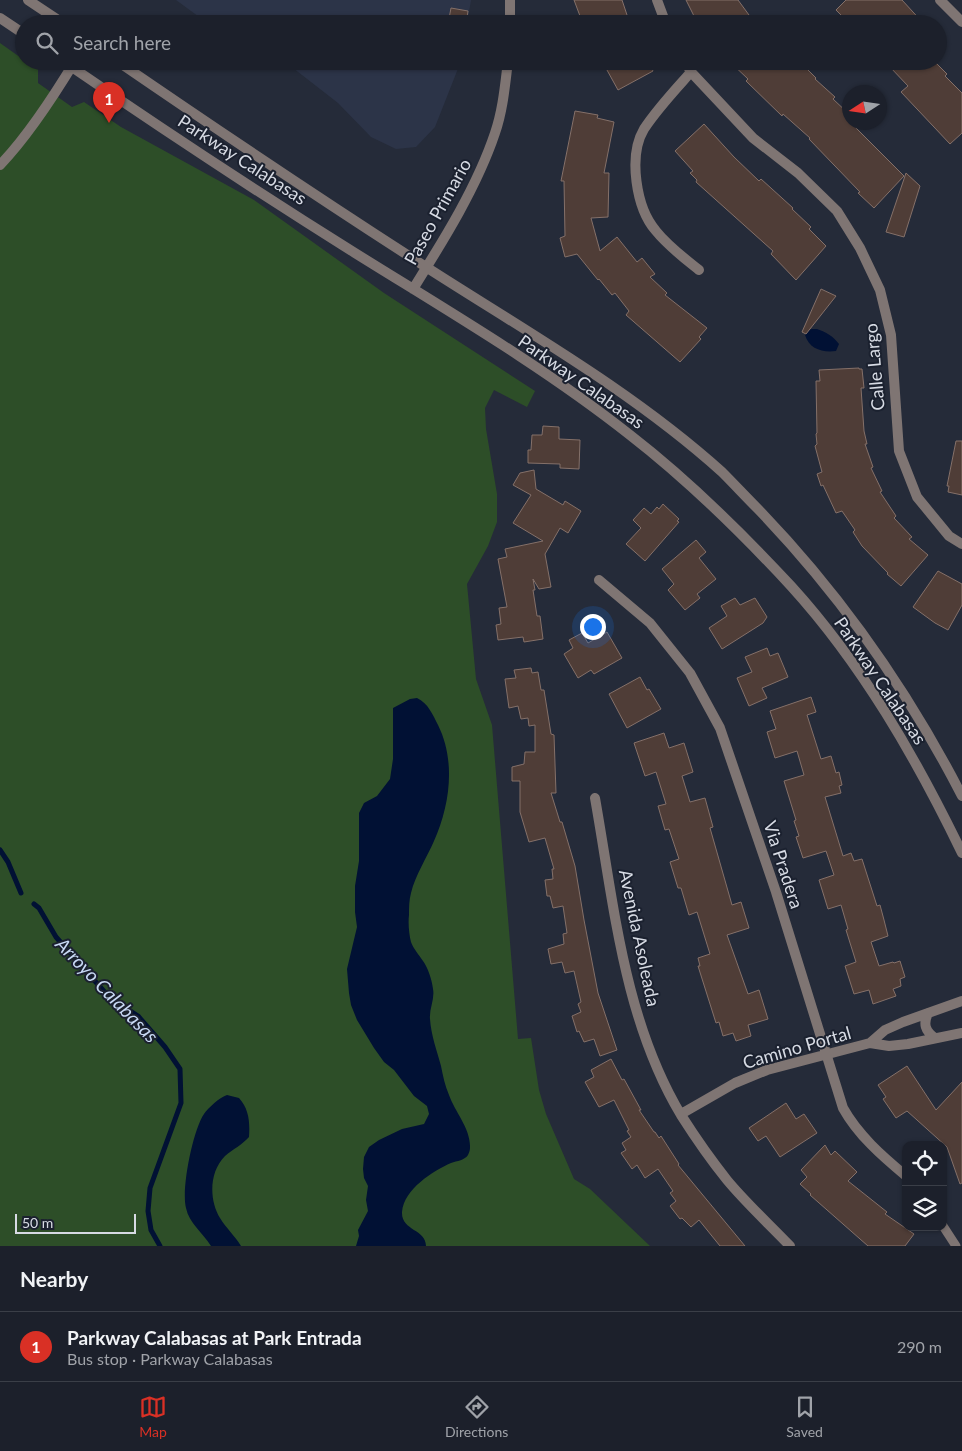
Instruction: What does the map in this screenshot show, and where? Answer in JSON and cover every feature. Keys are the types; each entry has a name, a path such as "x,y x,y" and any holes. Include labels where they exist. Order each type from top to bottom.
{"street":[{"path":"28,0 50,15"},
{"path":"510,0 510,15"},
{"path":"656,0 662,15"},
{"path":"940,0 962,22"},
{"path":"0,18 15,28"},
{"path":"0,164 11,153 60,86 67,70"},
{"name":"Parkway Calabasas","path":"80,70 180,141 540,370 631,435 724,517 792,587 844,650 899,734 962,853"},
{"name":"Parkway Calabasas","path":"130,70 426,267 583,366 650,414 722,473 794,548 829,588 876,651 926,730 962,796"},
{"name":"Paseo Primario","path":"413,289 476,182 496,132 507,70"},
{"path":"691,72 644,130 636,153 636,175 641,203 654,230 698,270"},
{"name":"Calle Largo","path":"691,72 753,138 798,173 837,211 860,248 880,290 891,336 898,451 917,497 949,536 962,544"},
{"name":"Via Pradera","path":"599,580 650,623 690,673 720,728 776,892 843,1108 852,1123 885,1158 902,1173"},
{"name":"Avenida Asoleada","path":"595,798 624,962 633,1002 655,1063 681,1114 728,1181 790,1246"},
{"name":"Camino Portal","path":"870,1043 885,1030 962,1002"},
{"path":"928,1013 925,1027 929,1034 935,1038"},
{"name":"Camino Portal","path":"681,1114 743,1080 767,1070 870,1043 889,1046 962,1033"}],"lane":[{"path":"946,1231 956,1246"}],"shaded area":[{"path":"176,0 471,0 468,15 197,15"},
{"path":"296,70 457,70 435,127 416,147 396,149 371,137 338,103"}],"green space":[{"path":"0,43 15,54 15,70 38,70 38,83 72,107 84,102 121,127 254,200 384,293 535,391 527,407 494,390 485,408 486,429 497,494 497,522 488,546 467,584 476,679 492,725 518,1039 531,1038 539,1090 546,1114 574,1179 590,1189 650,1246 0,1246"}],"water":[{"path":"817,329 837,341 839,344 836,351 822,351 810,344 805,335 810,330"},
{"path":"417,698 430,710 444,739 449,768 449,783 440,827 415,880 411,893 409,932 412,944 425,964 431,978 433,1000 430,1019 433,1037 446,1088 468,1134 470,1149 465,1158 444,1166 420,1182 404,1204 402,1212 405,1223 422,1236 426,1246 356,1246 359,1236 358,1230 368,1211 366,1200 368,1186 364,1178 363,1169 364,1157 369,1147 402,1129 424,1124 429,1114 427,1106 414,1096 394,1070 384,1062 357,1020 351,1005 347,969 357,927 355,886 359,861 359,813 364,803 377,796 390,779 393,759 393,708 410,699"},
{"path":"227,1095 239,1098 245,1107 249,1121 249,1137 225,1156 216,1170 212,1186 216,1211 241,1246 211,1246 193,1223 188,1213 185,1188 192,1146 200,1122 211,1106"}],"building":[{"path":"574,0 622,0 627,15 580,15"},
{"path":"686,0 738,0 749,15 694,15"},
{"path":"846,0 902,0 916,15 841,15 836,10"},
{"path":"451,8 468,11 467,15 450,15"},
{"path":"607,70 652,70 653,71 618,90"},
{"path":"738,70 808,70 835,97 833,99 842,107 842,130 858,130 904,176 874,208 858,193 860,192 810,138 783,114 782,116 746,81 748,79"},
{"path":"893,70 943,70 947,74 945,76 962,93 962,133 950,144 901,92 908,86"},
{"path":"575,111 598,115 597,118 614,122 604,173 609,173 608,217 591,218 600,251 617,237 637,262 642,258 655,274 650,277 667,293 665,295 707,328 699,337 701,339 680,362 626,315 629,311 615,293 612,295 577,254 565,257 560,238 565,236 564,181 561,181"},
{"path":"704,124 759,181 761,179 793,208 811,227 809,229 826,246 796,280 771,254 773,251 696,182 697,180 690,173 693,171 675,151"},
{"path":"906,173 920,186 904,237 886,232"},
{"path":"821,289 836,296 806,334 802,332"},
{"path":"862,369 864,388 861,388 864,431 867,444 865,444 873,467 871,468 882,491 880,492 896,516 894,518 912,537 909,539 928,555 901,586 887,574 862,546 853,532 855,530 842,511 836,513 823,485 821,486 817,474 822,472 815,446 817,444 816,381 820,381 819,370"},
{"path":"543,426 559,427 559,439 580,440 579,469 560,468 560,464 528,463 528,450 531,450 532,435 542,435"},
{"path":"956,441 962,441 962,495 948,492 949,486 947,486"},
{"path":"534,470 536,489 563,505 565,501 581,511 568,533 560,528 545,554 551,587 539,589 533,579 537,616 540,616 543,639 524,642 523,637 498,640 496,625 501,624 499,608 507,607 498,559 507,557 505,549 543,541 513,523 531,495 513,485 520,473"},
{"path":"663,504 679,519 677,521 679,522 645,561 626,544 641,528 633,520 644,508 651,514 657,507 659,509"},
{"path":"696,540 706,552 699,558 716,579 697,594 700,598 685,610 668,590 674,584 662,569"},
{"path":"938,571 962,584 962,605 948,630 913,607"},
{"path":"735,598 740,605 755,598 767,617 763,623 722,649 709,628 727,616 721,606"},
{"path":"607,632 622,658 594,674 591,670 578,678 564,654 573,648 569,640 582,633 588,643"},
{"path":"767,648 770,656 778,653 788,677 762,688 767,698 749,706 737,678 752,672 745,657"},
{"path":"531,668 532,673 538,672 541,690 544,690 551,734 554,735 556,793 551,793 575,866 598,993 617,1050 600,1056 594,1039 584,1042 579,1031 577,1032 572,1016 581,1012 578,1004 581,1002 574,971 565,973 562,962 551,964 548,949 564,944 563,934 567,933 563,906 553,908 550,896 547,896 545,880 553,879 552,869 554,869 545,838 529,842 520,812 520,781 512,781 512,767 524,764 525,752 535,752 535,725 529,726 528,718 521,719 518,706 509,708 505,679 516,678 514,670"},
{"path":"640,677 661,709 627,728 609,694"},
{"path":"811,697 816,712 807,715 821,759 831,756 836,773 839,772 842,785 839,786 841,793 825,797 843,856 851,853 854,861 862,859 877,906 880,905 884,920 888,936 871,942 879,966 900,961 905,977 900,979 901,986 893,989 896,996 873,1004 869,990 854,994 845,966 856,962 846,930 848,929 841,905 828,909 819,880 834,875 826,851 803,858 796,837 799,836 794,821 796,820 784,781 804,775 797,751 775,758 767,732 776,729 770,711"},
{"path":"664,733 669,748 684,743 693,772 682,776 690,802 705,798 713,827 710,828 732,905 741,902 749,928 727,935 748,994 759,990 768,1019 748,1025 751,1036 736,1041 733,1033 723,1036 719,1022 716,1023 698,966 700,966 698,958 710,954 697,912 689,915 681,888 678,888 670,862 679,859 669,829 665,830 658,806 666,804 656,772 645,776 634,743"},
{"path":"611,1059 641,1110 639,1110 654,1132 659,1138 661,1136 678,1165 745,1246 720,1246 699,1220 691,1227 682,1218 680,1219 670,1206 676,1201 670,1193 673,1191 658,1169 645,1178 637,1165 632,1169 621,1153 626,1150 622,1143 631,1137 614,1100 599,1107 585,1082 594,1077 591,1070"},
{"path":"907,1066 936,1110 962,1082 962,1183 960,1184 947,1147 947,1141 940,1141 907,1111 896,1118 883,1099 886,1097 878,1085"},
{"path":"786,1103 796,1119 804,1114 817,1133 780,1157 766,1136 758,1141 749,1128"},
{"path":"825,1145 831,1155 835,1151 857,1172 848,1181 887,1212 885,1214 902,1226 902,1231 910,1231 914,1234 905,1246 868,1246 800,1184 807,1177 801,1170"}],"waterway":[{"name":"Arroyo Calabasas","path":"0,850 8,862 21,893"},
{"name":"Arroyo Calabasas","path":"34,904 39,908 56,937 109,997 138,1016 165,1047 180,1069 181,1103 150,1188 148,1211 151,1230 160,1246"}],"place":[{"name":"Parkway Calabasas at Park Entrada","path":"109,123"}]}
